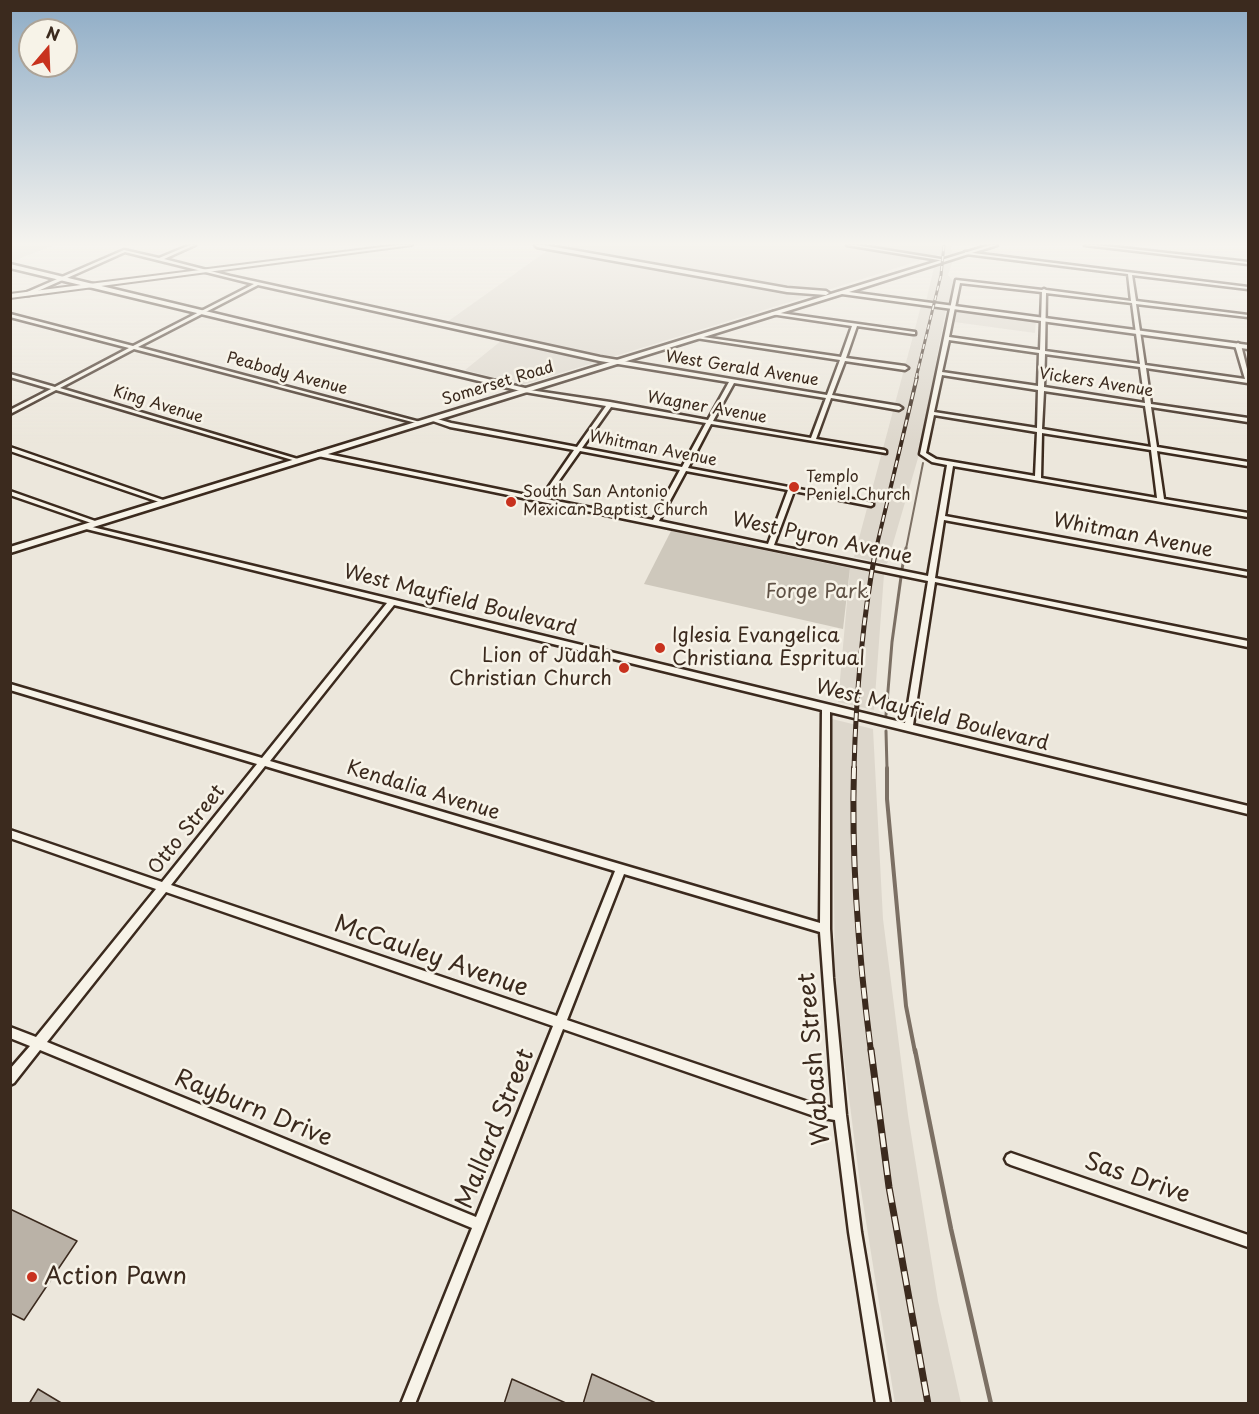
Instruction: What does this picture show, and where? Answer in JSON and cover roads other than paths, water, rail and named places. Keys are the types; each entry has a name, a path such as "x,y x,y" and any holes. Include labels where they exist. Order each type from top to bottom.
{"main road":[{"path":"198,311 525,390"},
{"name":"Somerset Road","path":"10,550 779,311"},
{"path":"983,311 1248,346"}],"street":[{"name":"West Gerald Avenue","path":"384,311 615,362 899,408"},
{"path":"952,311 924,456 950,463 1248,515"},
{"path":"1038,479 1043,311"},
{"path":"1135,311 1161,500"},
{"path":"1210,311 1248,316"},
{"path":"10,412 202,312"},
{"path":"773,313 913,333"},
{"name":"Peabody Avenue","path":"10,315 418,423"},
{"path":"813,440 855,325"},
{"path":"696,337 905,368"},
{"path":"946,338 1248,381 1238,345"},
{"name":"Vickers Avenue","path":"939,373 1248,420"},
{"name":"King Avenue","path":"10,375 298,460"},
{"path":"655,522 732,381"},
{"name":"Wagner Avenue","path":"525,390 884,452"},
{"path":"543,499 610,405"},
{"path":"932,413 1248,464"},
{"name":"Whitman Avenue","path":"432,419 450,425 870,504"},
{"path":"10,449 164,502"},
{"name":"West Pyron Avenue","path":"318,454 1248,644"},
{"path":"908,728 950,463"},
{"path":"770,546 792,489"},
{"path":"10,493 96,523"},
{"name":"Whitman Avenue","path":"941,517 1248,574"},
{"name":"West Mayfield Boulevard","path":"84,527 1248,810"},
{"name":"Otto Street","path":"10,1079 391,603"},
{"name":"Kendalia Avenue","path":"10,687 825,929"},
{"name":"Wabash Street","path":"826,709 825,929 840,1115 855,1232 883,1404"},
{"name":"McCauley Avenue","path":"10,834 560,1024 817,1111 840,1115"},
{"name":"Mallard Street","path":"408,1404 621,869"},
{"name":"Rayburn Drive","path":"10,1032 480,1224"},
{"name":"Sas Drive","path":"1011,1160 1248,1240"}],"waterway":[{"path":"906,549 923,463"},
{"path":"902,569 906,548"},
{"path":"886,715 892,642 901,577"},
{"path":"886,731 887,769"},
{"path":"887,769 887,799 906,1006 915,1052"},
{"path":"915,1050 951,1229 991,1404"}],"railway":[{"path":"916,378 932,311"},
{"path":"876,549 917,377"},
{"path":"854,769 861,658 876,548"},
{"path":"854,768 857,910 871,1052"},
{"path":"871,1050 889,1187 928,1404"}],"place":[{"name":"Templo Peniel Church","path":"794,487"},
{"name":"South San Antonio Mexican Baptist Church","path":"511,502"},
{"name":"Iglesia Evangelica Christiana Espritual","path":"660,648"},
{"name":"Lion of Judah Christian Church","path":"624,668"},
{"name":"Action Pawn","path":"32,1277"}],"park label":[{"name":"Forge Park","path":"817,592"}]}
